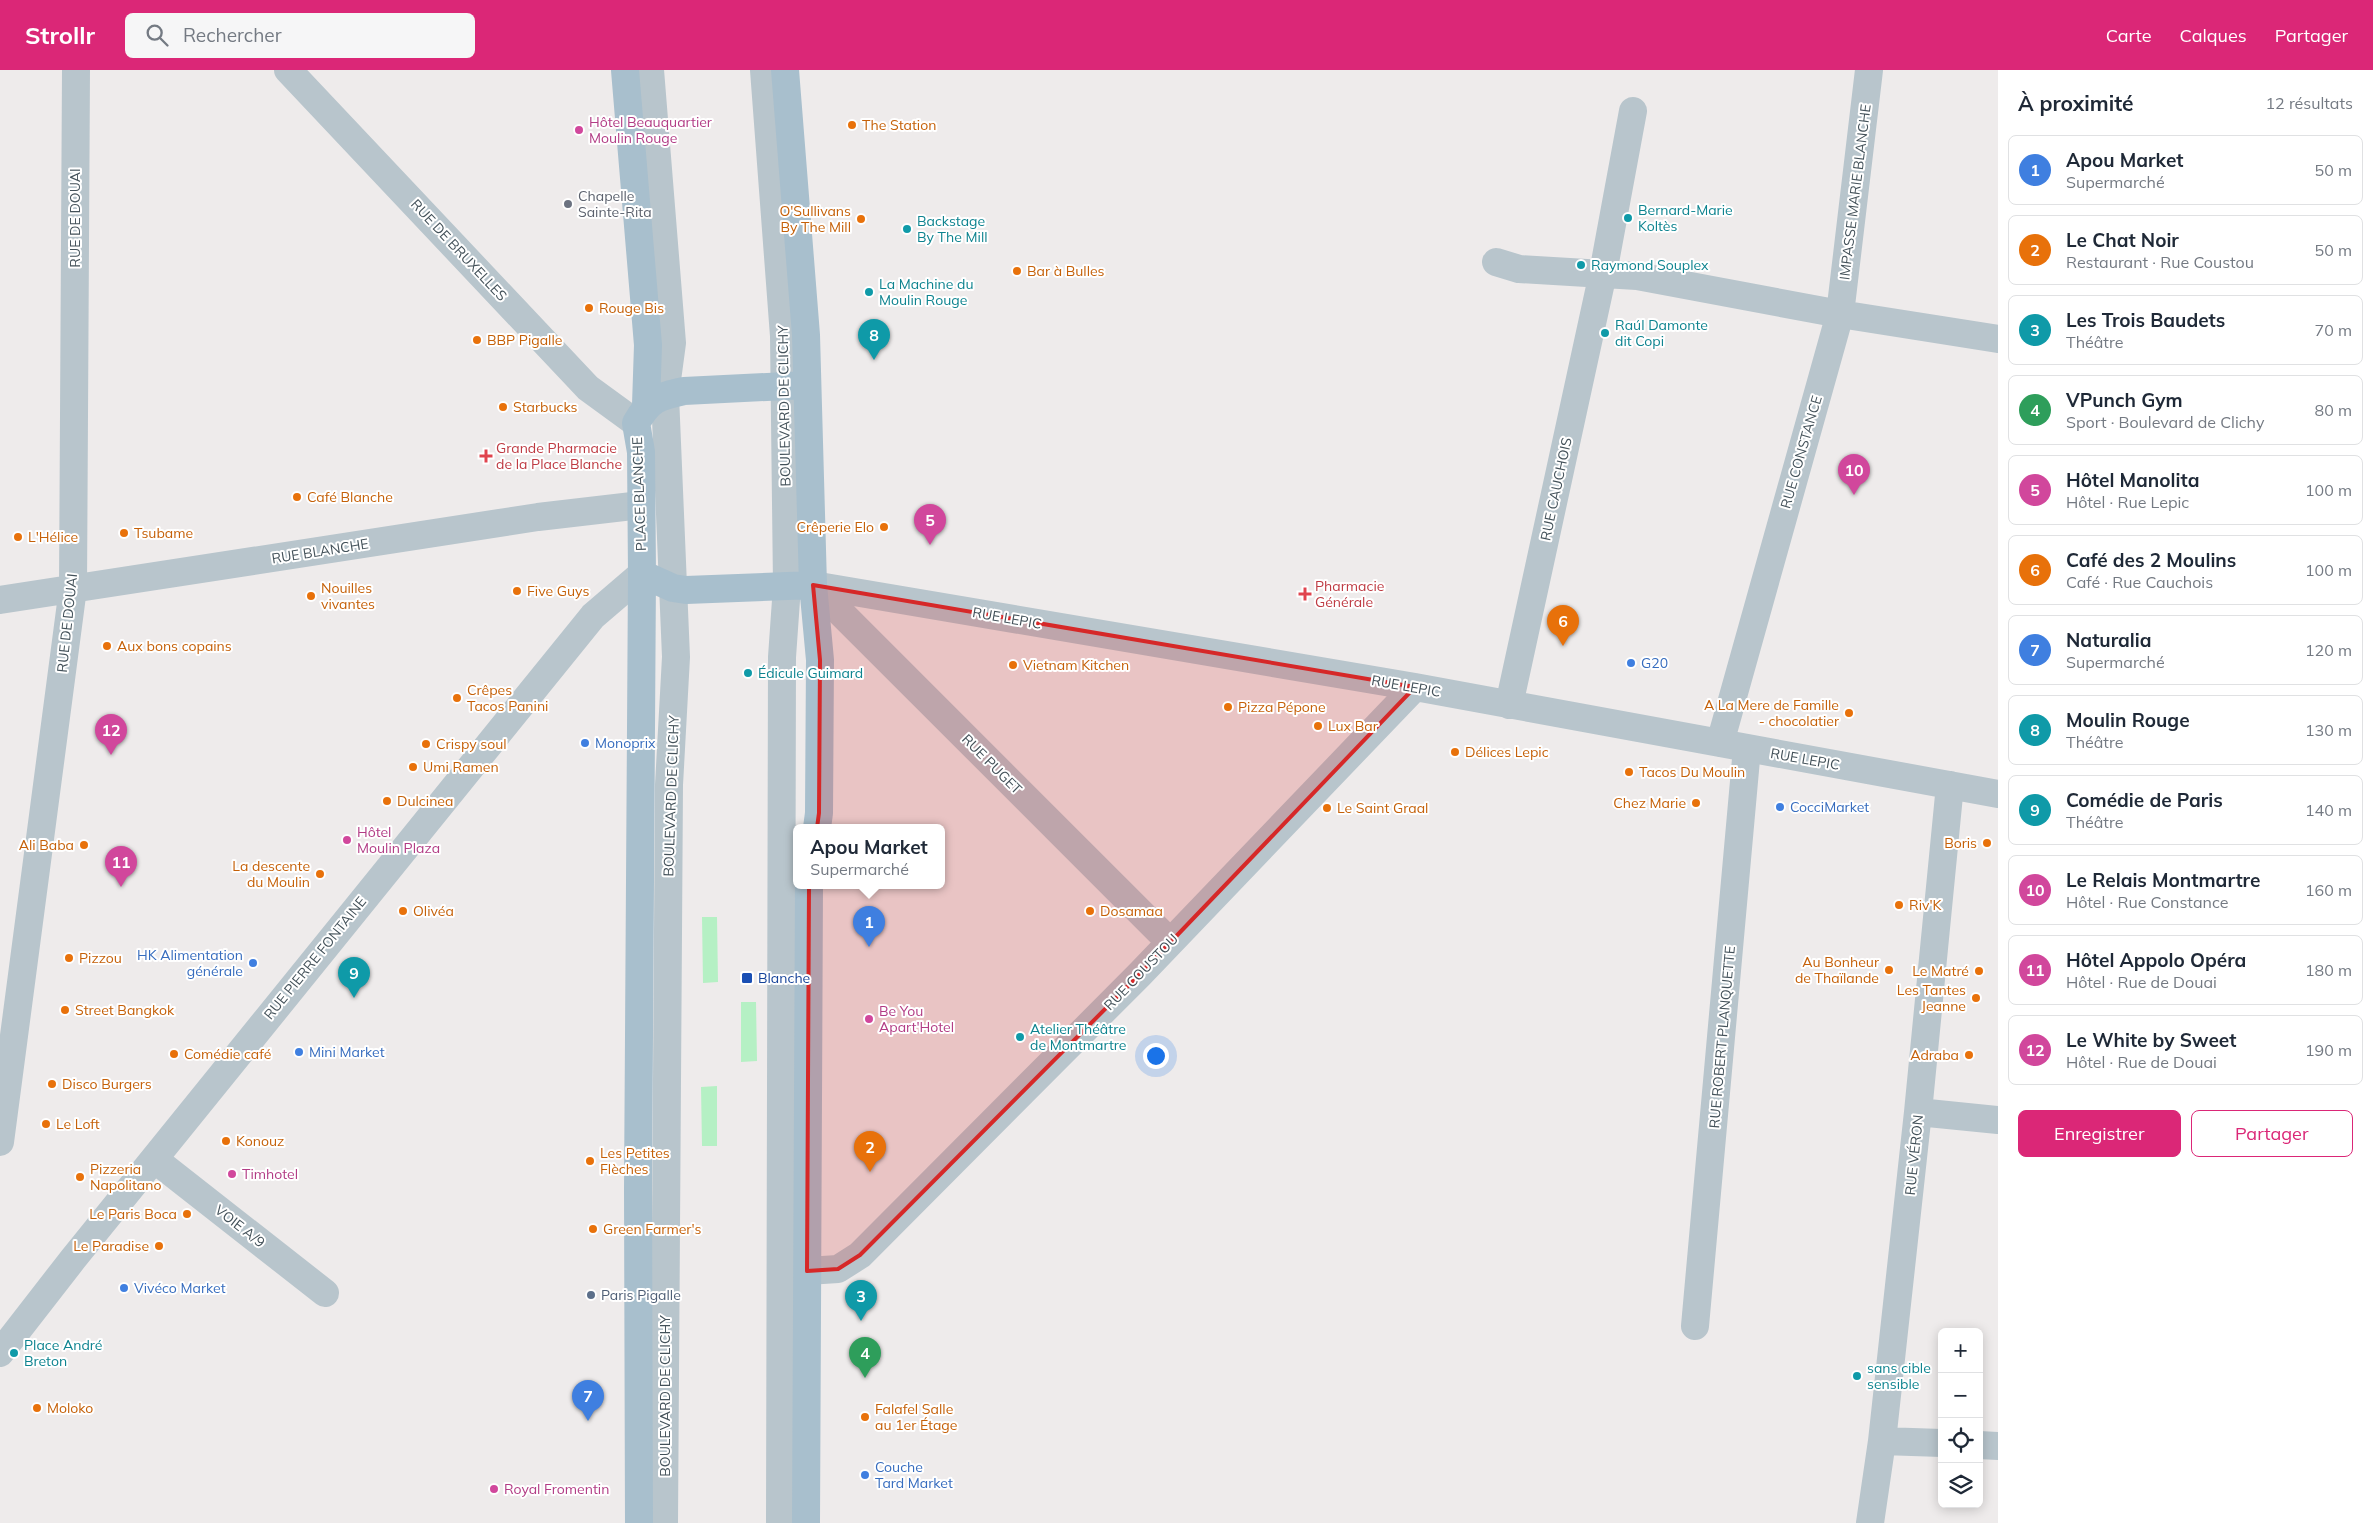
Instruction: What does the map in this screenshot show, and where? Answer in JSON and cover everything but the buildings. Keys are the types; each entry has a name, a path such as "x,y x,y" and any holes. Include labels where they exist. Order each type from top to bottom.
{"main road":[{"name":"BOULEVARD DE CLICHY","path":"625,70 648,345 649,408"},
{"name":"BOULEVARD DE CLICHY","path":"785,70 806,335 795,385 820,660 818,824"},
{"path":"649,408 684,391 795,385"},
{"name":"PLACE BLANCHE","path":"642,574 641,452 649,408"},
{"name":"BOULEVARD DE CLICHY","path":"639,1523 638,1160 642,574"},
{"path":"642,574 673,588 686,590 814,586"},
{"path":"806,1523 809,889"}],"street":[{"name":"RUE DE DOUAI","path":"0,1142 73,588 76,70"},
{"name":"RUE DE BRUXELLES","path":"288,70 588,388 649,408"},
{"name":"BOULEVARD DE CLICHY","path":"650,70 672,343 649,408 673,588 676,657 669,785 664,1523"},
{"name":"BOULEVARD DE CLICHY","path":"764,70 781,302 795,385 787,586 782,650 780,1523"},
{"name":"IMPASSE MARIE BLANCHE","path":"1840,314 1869,70"},
{"name":"RUE CAUCHOIS","path":"1509,704 1603,273 1632,111"},
{"path":"1496,262 1519,269 1637,276 1840,314 1998,339"},
{"name":"RUE CONSTANCE","path":"1720,743 1840,314"},
{"name":"RUE BLANCHE","path":"0,600 538,517 641,505"},
{"name":"RUE PIERRE FONTAINE","path":"0,1353 154,1158 593,616 642,574"},
{"name":"RUE LEPIC","path":"814,586 1415,687 1998,794"},
{"name":"RUE PUGET","path":"814,586 1170,942"},
{"name":"RUE COUSTOU","path":"807,1271 838,1270 860,1255 1170,942 1415,687"},
{"name":"RUE ROBERT PLANQUETTE","path":"1695,1326 1747,748"},
{"name":"RUE VÉRON","path":"1870,1523 1882,1441 1918,1112 1950,785"},
{"path":"1918,1112 1998,1120"},
{"name":"VOIE A/9","path":"154,1158 325,1294"},
{"path":"1882,1441 1938,1443"},
{"path":"1983,1445 1998,1446"}],"highlighted area":[{"path":"813,585 1415,687 1140,974 860,1255 838,1269 807,1271 809,886 819,813 820,660"}],"green space":[{"path":"702,917 717,917 718,982 703,983"},
{"path":"741,1002 756,1002 757,1061 741,1062"},
{"path":"717,1086 717,1146 702,1146 701,1087"}],"place":[{"name":"The Station","path":"852,125"},
{"name":"Hôtel Beauquartier Moulin Rouge","path":"579,130"},
{"name":"Chapelle Sainte-Rita","path":"568,204"},
{"name":"Bernard-Marie Koltès","path":"1628,218"},
{"name":"O'Sullivans By The Mill","path":"861,219"},
{"name":"Backstage By The Mill","path":"907,229"},
{"name":"Raymond Souplex","path":"1581,265"},
{"name":"Bar à Bulles","path":"1017,271"},
{"name":"La Machine du Moulin Rouge","path":"869,292"},
{"name":"Rouge Bis","path":"589,308"},
{"name":"Raúl Damonte dit Copi","path":"1605,333"},
{"name":"BBP Pigalle","path":"477,340"},
{"name":"Moulin Rouge","path":"874,360"},
{"name":"Starbucks","path":"503,407"},
{"name":"Grande Pharmacie de la Place Blanche","path":"486,456"},
{"name":"Le Relais Montmartre","path":"1854,495"},
{"name":"Café Blanche","path":"297,497"},
{"name":"Crêperie Elo","path":"884,527"},
{"name":"Tsubame","path":"124,533"},
{"name":"L'Hélice","path":"18,537"},
{"name":"Hôtel Manolita","path":"930,545"},
{"name":"Five Guys","path":"517,591"},
{"name":"Pharmacie Générale","path":"1305,594"},
{"name":"Nouilles vivantes","path":"311,596"},
{"name":"Aux bons copains","path":"107,646"},
{"name":"Café des 2 Moulins","path":"1563,646"},
{"name":"G20","path":"1631,663"},
{"name":"Vietnam Kitchen","path":"1013,665"},
{"name":"Édicule Guimard","path":"748,673"},
{"name":"Crêpes Tacos Panini","path":"457,698"},
{"name":"Pizza Pépone","path":"1228,707"},
{"name":"A La Mere de Famille - chocolatier","path":"1849,713"},
{"name":"Lux Bar","path":"1318,726"},
{"name":"Monoprix","path":"585,743"},
{"name":"Crispy soul","path":"426,744"},
{"name":"Délices Lepic","path":"1455,752"},
{"name":"Le White by Sweet","path":"111,755"},
{"name":"Umi Ramen","path":"413,767"},
{"name":"Tacos Du Moulin","path":"1629,772"},
{"name":"Dulcinea","path":"387,801"},
{"name":"Chez Marie","path":"1696,803"},
{"name":"CocciMarket","path":"1780,807"},
{"name":"Le Saint Graal","path":"1327,808"},
{"name":"Hôtel Moulin Plaza","path":"347,840"},
{"name":"Boris","path":"1987,843"},
{"name":"Ali Baba","path":"84,845"},
{"name":"La descente du Moulin","path":"320,874"},
{"name":"Hôtel Appolo Opéra","path":"121,887"},
{"name":"Riv'K","path":"1899,905"},
{"name":"Olivéa","path":"403,911"},
{"name":"Dosamaa","path":"1090,911"},
{"name":"Apou Market","path":"869,947"},
{"name":"Pizzou","path":"69,958"},
{"name":"HK Alimentation générale","path":"253,963"},
{"name":"Au Bonheur de Thaïlande","path":"1889,970"},
{"name":"Le Matré","path":"1979,971"},
{"name":"Blanche","path":"747,978"},
{"name":"Comédie de Paris","path":"354,998"},
{"name":"Les Tantes Jeanne","path":"1976,998"},
{"name":"Street Bangkok","path":"65,1010"},
{"name":"Be You Apart'Hotel","path":"869,1019"},
{"name":"Atelier Théâtre de Montmartre","path":"1020,1037"},
{"name":"Mini Market","path":"299,1052"},
{"name":"Comédie café","path":"174,1054"},
{"name":"Adraba","path":"1969,1055"},
{"name":"Disco Burgers","path":"52,1084"},
{"name":"Le Loft","path":"46,1124"},
{"name":"Konouz","path":"226,1141"},
{"name":"Les Petites Flèches","path":"590,1161"},
{"name":"Le Chat Noir","path":"870,1172"},
{"name":"Timhotel","path":"232,1174"},
{"name":"Pizzeria Napolitano","path":"80,1177"},
{"name":"Le Paris Boca","path":"187,1214"},
{"name":"Green Farmer's","path":"593,1229"},
{"name":"Le Paradise","path":"159,1246"},
{"name":"Vivéco Market","path":"124,1288"},
{"name":"Paris Pigalle","path":"591,1295"},
{"name":"Les Trois Baudets","path":"861,1321"},
{"name":"Place André Breton","path":"14,1353"},
{"name":"sans cible sensible","path":"1857,1376"},
{"name":"VPunch Gym","path":"865,1378"},
{"name":"Moloko","path":"37,1408"},
{"name":"Falafel Salle au 1er Étage","path":"865,1417"},
{"name":"Naturalia","path":"588,1421"},
{"name":"Couche Tard Market","path":"865,1475"},
{"name":"Royal Fromentin","path":"494,1489"}]}
